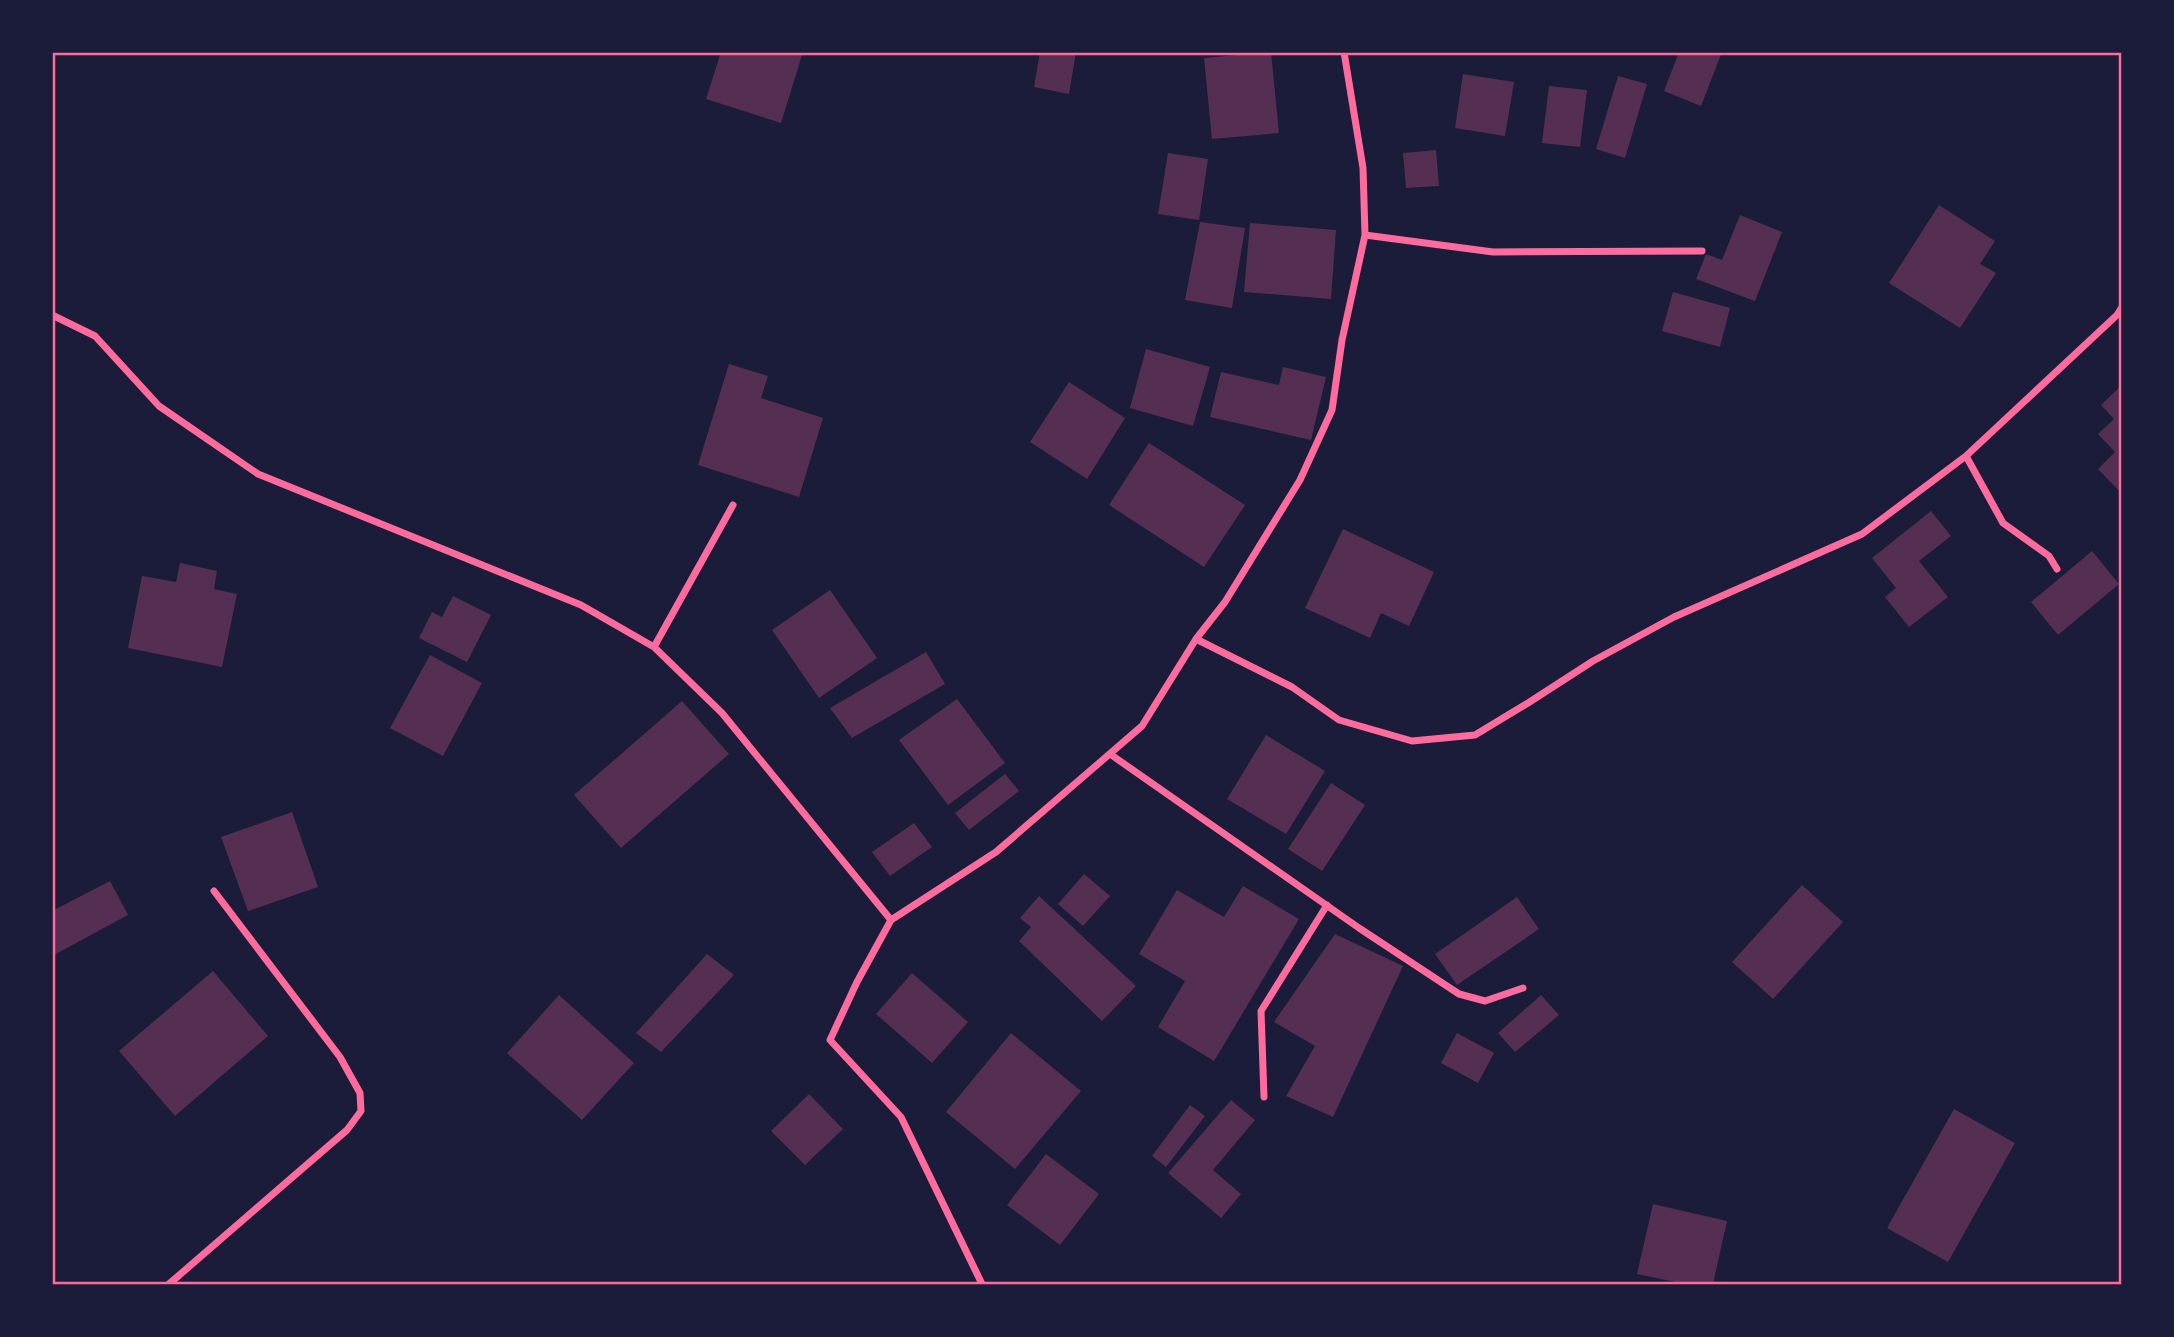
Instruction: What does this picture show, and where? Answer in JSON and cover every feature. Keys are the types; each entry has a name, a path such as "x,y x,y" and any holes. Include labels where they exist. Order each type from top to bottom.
{"street":[{"path":"982,1284 901,1117 830,1040 857,982 891,920 996,852 1142,726 1196,639 1225,602 1300,480 1332,410 1342,340 1365,235 1363,168 1344,52"},
{"path":"1365,235 1493,252 1702,251"},
{"path":"1196,639 1292,687 1339,720 1412,741 1475,734 1593,662 1674,617 1862,534 1966,456 2117,315 2122,307"},
{"path":"52,314 95,335 159,406 258,474 581,605 654,647 722,713 891,920"},
{"path":"1966,456 2003,523 2049,556 2057,569"},
{"path":"654,647 733,505"},
{"path":"1110,754 1459,994 1485,1000 1523,988"},
{"path":"169,1284 347,1130 361,1111 360,1093 340,1057 214,891"},
{"path":"1265,1097 1261,1011 1327,905"}],"building":[{"path":"721,52 803,52 781,123 706,99"},
{"path":"1040,52 1076,52 1069,94 1034,87"},
{"path":"1271,52 1279,133 1212,139 1204,58"},
{"path":"1679,52 1722,52 1701,106 1664,91"},
{"path":"1463,74 1514,82 1505,136 1455,128"},
{"path":"1618,76 1647,84 1625,158 1596,149"},
{"path":"1549,86 1587,90 1580,147 1542,143"},
{"path":"1436,150 1439,186 1406,188 1403,153"},
{"path":"1168,153 1208,159 1199,220 1158,214"},
{"path":"1939,205 1995,241 1980,264 1996,273 1960,328 1889,283"},
{"path":"1740,215 1782,232 1755,301 1696,279 1706,254 1722,260"},
{"path":"1200,222 1245,228 1232,308 1185,300"},
{"path":"1250,223 1336,230 1331,299 1244,292"},
{"path":"1673,292 1730,308 1720,347 1662,331"},
{"path":"1146,349 1210,367 1193,426 1130,408"},
{"path":"729,364 768,376 761,398 823,418 799,497 698,465"},
{"path":"1283,367 1326,377 1311,440 1210,417 1221,372 1279,385"},
{"path":"1069,382 1125,418 1087,479 1030,442"},
{"path":"2122,385 2122,494 2098,469 2115,452 2098,434 2114,419 2101,405"},
{"path":"1149,443 1245,505 1204,567 1109,505"},
{"path":"1931,511 1951,536 1919,561 1948,597 1909,627 1885,597 1896,588 1872,558"},
{"path":"1343,529 1434,572 1409,626 1381,613 1370,638 1305,608"},
{"path":"2092,551 2119,584 2058,635 2031,602"},
{"path":"180,563 217,571 214,589 237,594 222,667 128,648 142,576 176,582"},
{"path":"830,590 877,658 819,698 772,630"},
{"path":"453,596 491,615 467,662 419,638 432,612 442,617"},
{"path":"926,652 945,684 852,738 830,708"},
{"path":"430,655 482,683 443,756 390,728"},
{"path":"957,699 1005,763 948,805 899,740"},
{"path":"682,701 729,754 621,848 574,795"},
{"path":"1266,735 1325,771 1286,834 1227,799"},
{"path":"1005,774 1019,791 969,830 955,813"},
{"path":"1331,783 1365,805 1322,871 1288,849"},
{"path":"292,812 318,887 248,911 221,837"},
{"path":"914,823 932,847 890,876 872,852"},
{"path":"1084,874 1110,896 1083,926 1058,904"},
{"path":"110,881 128,915 52,956 52,911"},
{"path":"1802,885 1843,922 1773,999 1732,962"},
{"path":"1243,886 1299,919 1214,1061 1158,1027 1185,981 1139,954 1177,890 1224,917"},
{"path":"1039,896 1136,986 1102,1021 1019,941 1031,927 1020,918"},
{"path":"1517,897 1539,929 1457,985 1435,954"},
{"path":"1335,934 1403,966 1333,1117 1286,1096 1315,1046 1274,1022"},
{"path":"707,954 734,975 661,1052 636,1033"},
{"path":"213,971 268,1036 175,1116 119,1051"},
{"path":"912,973 968,1022 932,1063 876,1014"},
{"path":"559,995 634,1063 582,1120 507,1053"},
{"path":"1541,995 1559,1015 1515,1052 1498,1033"},
{"path":"1011,1033 1081,1091 1015,1169 946,1112"},
{"path":"1457,1033 1494,1053 1478,1083 1441,1063"},
{"path":"809,1094 843,1129 805,1165 771,1131"},
{"path":"1231,1100 1255,1120 1213,1170 1241,1194 1221,1218 1168,1173"},
{"path":"1190,1105 1205,1116 1166,1167 1152,1156"},
{"path":"1954,1109 2015,1143 1948,1262 1887,1228"},
{"path":"1046,1154 1099,1194 1060,1245 1007,1205"},
{"path":"1653,1204 1727,1221 1713,1284 1685,1284 1637,1274"}]}
